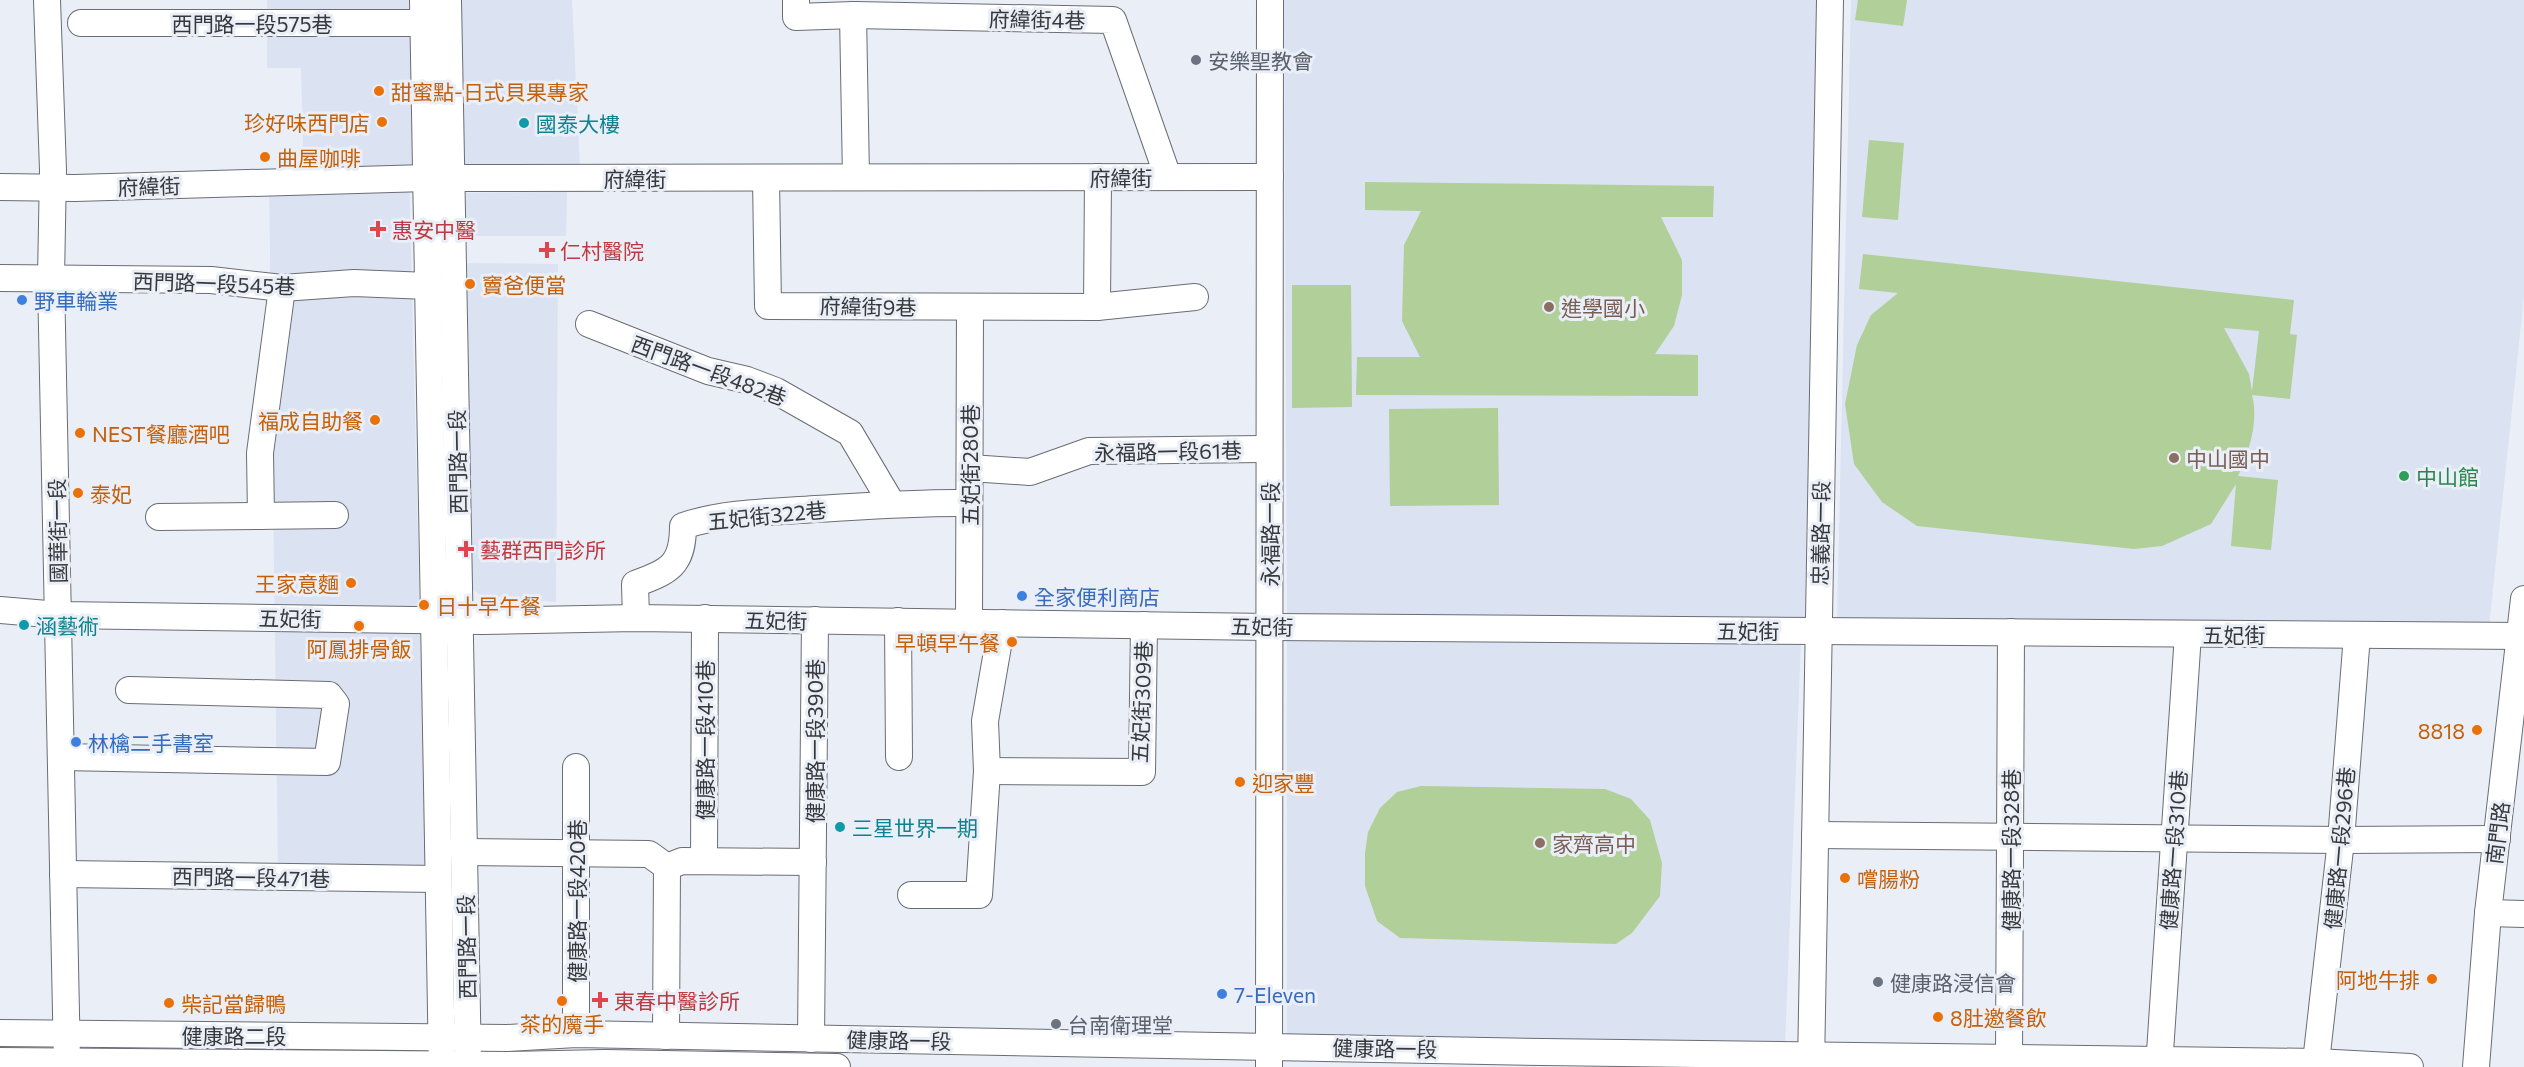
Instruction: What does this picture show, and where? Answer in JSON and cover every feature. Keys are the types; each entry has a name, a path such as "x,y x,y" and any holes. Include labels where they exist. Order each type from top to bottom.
{"street":[{"name":"國華街一段","path":"47,0 53,188 51,279 67,1062"},
{"name":"西門路一段","path":"448,0 468,1066"},
{"name":"永福路一段","path":"1269,1057 1270,0"},
{"name":"忠義路一段","path":"1811,1061 1830,0"},
{"name":"府緯街4巷","path":"796,8 853,15 1113,20 1167,177"},
{"name":"西門路一段","path":"423,11 442,1065"},
{"name":"西門路一段575巷","path":"81,23 423,11"},
{"path":"853,15 856,177"},
{"path":"1097,307 1098,177"},
{"name":"府緯街","path":"0,187 53,188 426,178 1270,177"},
{"name":"府緯街9巷","path":"766,178 768,306 1097,307 1195,297"},
{"name":"西門路一段545巷","path":"0,278 212,280 282,288 354,283 428,286"},
{"path":"261,516 260,453 282,288"},
{"name":"五妃街280巷","path":"969,622 970,307"},
{"name":"西門路一段482巷","path":"589,324 708,371 747,380 776,391 850,434 892,504"},
{"name":"永福路一段61巷","path":"970,468 1030,472 1089,451 1263,449"},
{"name":"五妃街322巷","path":"636,618 635,585 661,574 675,561 683,548 683,526 704,519 758,513 892,504 969,503"},
{"path":"159,517 335,515"},
{"name":"南門路","path":"2476,1067 2488,913 2497,839 2514,782 2524,599"},
{"name":"五妃街","path":"0,610 59,615 434,621 705,618 1269,627 2521,636"},
{"name":"健康路一段410巷","path":"704,861 705,618"},
{"name":"健康路一段390巷","path":"812,1039 815,620"},
{"path":"898,621 898,757"},
{"path":"911,895 979,895 987,771 985,721 1002,623"},
{"name":"五妃街309巷","path":"987,771 1142,772 1144,625"},
{"name":"健康路一段328巷","path":"2011,1062 2012,632"},
{"name":"健康路一段310巷","path":"2159,1063 2188,634"},
{"name":"健康路一段296巷","path":"2316,1062 2341,840 2357,635"},
{"path":"61,757 327,762 336,704 329,695 129,690"},
{"name":"健康路一段420巷","path":"576,767 576,1034"},
{"path":"1815,835 2341,840 2497,839"},
{"path":"464,852 649,854 667,867"},
{"path":"667,867 682,861 813,862"},
{"path":"666,1036 667,867"},
{"name":"西門路一段471巷","path":"63,874 438,879"},
{"path":"2488,913 2524,914"},
{"name":"健康路二段","path":"0,1033 467,1038"},
{"name":"健康路一段","path":"467,1038 576,1034 812,1039 1269,1057 2316,1062 2410,1067"},
{"name":"健康路二段","path":"0,1061 468,1066"},
{"name":"健康路一段","path":"468,1066 837,1067"}],"shaded area":[{"path":"267,0 572,0 580,167 409,168 426,871 278,871 269,180 304,180 301,68 267,68"},
{"name":"進學國小","path":"1284,0 1818,0 1805,618 1287,614"},
{"name":"中山國中","path":"1851,0 2524,0 2524,296 2489,627 1837,621"},
{"path":"567,192 566,236 465,236 466,193"},
{"path":"466,263 558,264 556,602 481,595 470,588"},
{"name":"家齊高中","path":"1287,636 1801,641 1785,1045 1287,1036"}],"green space":[{"path":"1858,0 1907,0 1903,26 1855,20"},
{"path":"1869,140 1904,143 1898,220 1862,217"},
{"path":"1365,182 1714,186 1713,217 1661,217 1682,260 1682,295 1674,326 1655,354 1698,355 1698,396 1356,395 1357,357 1420,357 1402,321 1404,245 1421,211 1365,210"},
{"path":"1863,254 2294,300 2290,334 2297,335 2290,399 2252,395 2254,426 2246,457 2238,476 2278,480 2271,550 2231,546 2236,484 2211,524 2162,546 2134,549 1917,526 1882,502 1854,464 1845,404 1857,345 1871,315 1898,293 1859,289","holes":["2224,328 2259,331 2252,391 2249,374"]},
{"path":"1292,285 1351,285 1352,407 1292,408"},
{"path":"1498,408 1499,505 1390,506 1389,409"},
{"path":"1421,786 1605,789 1631,799 1650,820 1662,863 1660,896 1632,933 1616,944 1400,938 1377,921 1365,886 1365,853 1368,832 1380,808 1397,792"}],"place":[{"name":"安樂聖教會","path":"1196,60"},
{"name":"甜蜜點-日式貝果專家","path":"379,91"},
{"name":"珍好味西門店","path":"382,122"},
{"name":"國泰大樓","path":"524,123"},
{"name":"曲屋咖啡","path":"265,157"},
{"name":"惠安中醫","path":"378,229"},
{"name":"仁村醫院","path":"547,250"},
{"name":"竇爸便當","path":"470,284"},
{"name":"野車輪業","path":"22,300"},
{"name":"進學國小","path":"1549,307"},
{"name":"福成自助餐","path":"375,420"},
{"name":"NEST餐廳酒吧","path":"80,433"},
{"name":"中山國中","path":"2174,458"},
{"name":"中山館","path":"2404,476"},
{"name":"泰妃","path":"78,493"},
{"name":"藝群西門診所","path":"466,549"},
{"name":"王家意麵","path":"351,583"},
{"name":"全家便利商店","path":"1022,596"},
{"name":"日十早午餐","path":"424,605"},
{"name":"涵藝術","path":"24,625"},
{"name":"阿鳳排骨飯","path":"359,626"},
{"name":"早頓早午餐","path":"1012,642"},
{"name":"8818","path":"2477,730"},
{"name":"林檎二手書室","path":"76,742"},
{"name":"迎家豐","path":"1240,782"},
{"name":"三星世界一期","path":"840,827"},
{"name":"家齊高中","path":"1540,843"},
{"name":"嚐腸粉","path":"1845,878"},
{"name":"阿地牛排","path":"2432,979"},
{"name":"健康路浸信會","path":"1878,982"},
{"name":"7-Eleven","path":"1222,994"},
{"name":"東春中醫診所","path":"600,1000"},
{"name":"茶的魔手","path":"562,1001"},
{"name":"柴記當歸鴨","path":"169,1003"},
{"name":"8肚邀餐飲","path":"1938,1017"},
{"name":"台南衛理堂","path":"1056,1024"}]}
